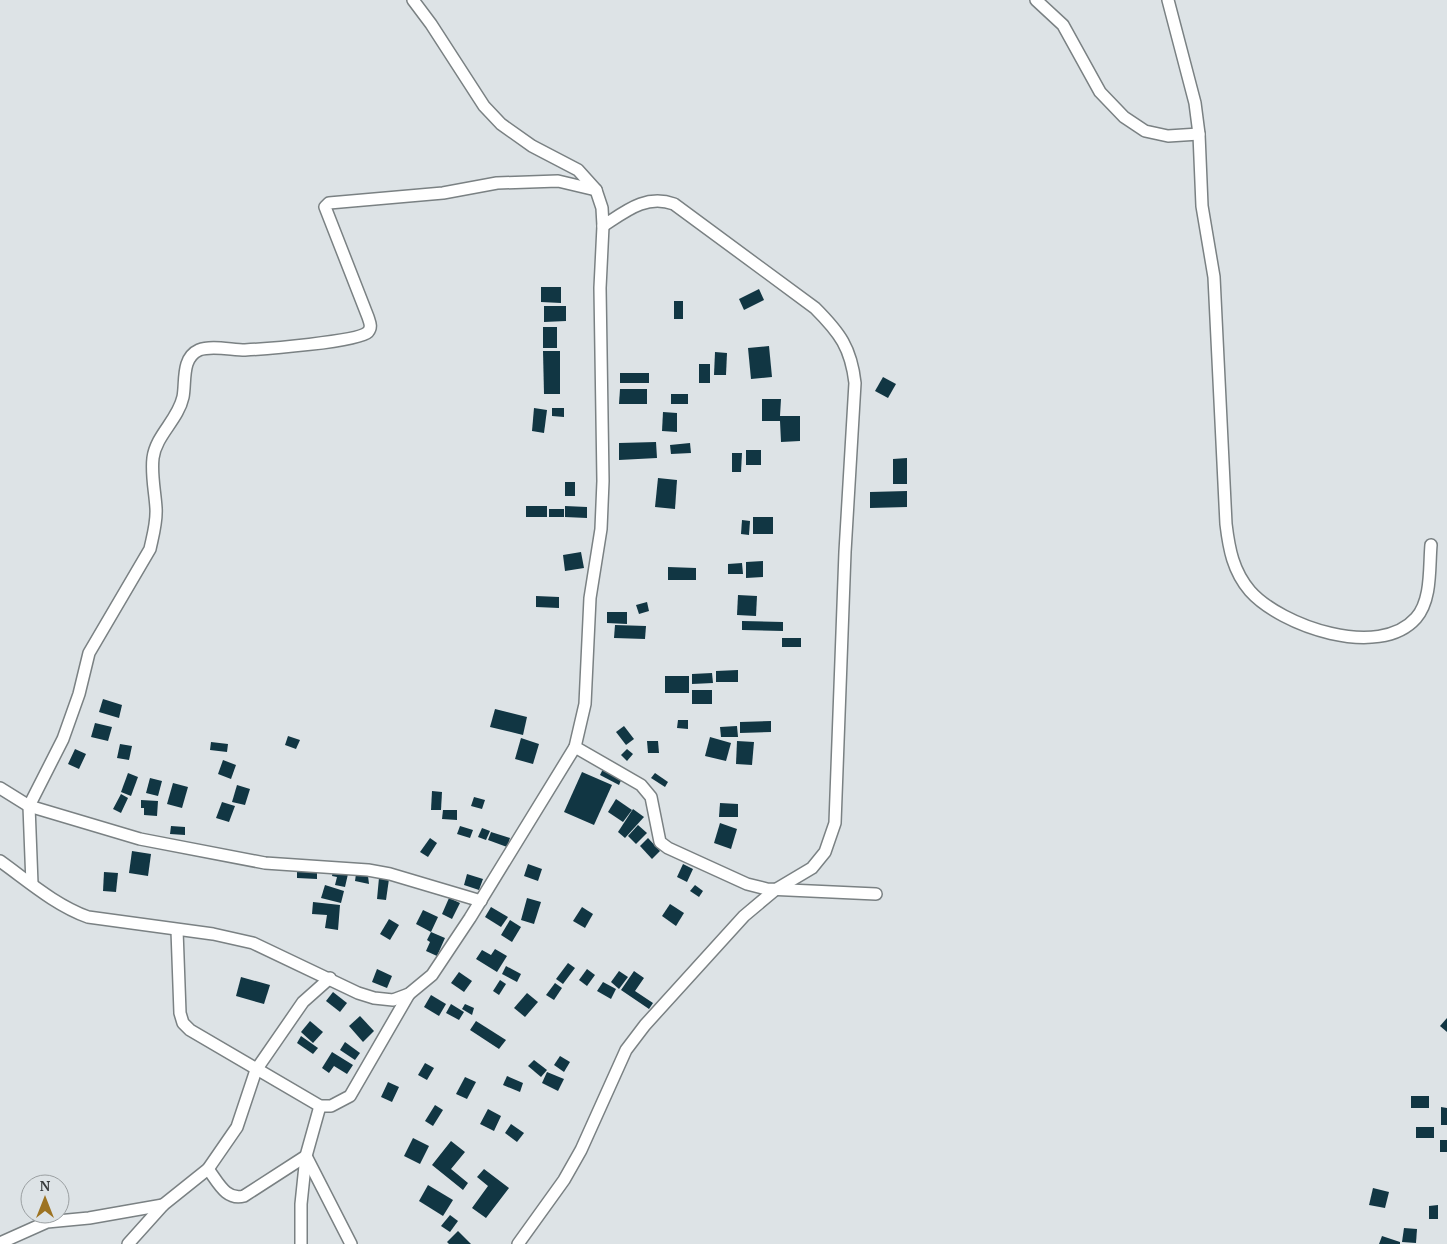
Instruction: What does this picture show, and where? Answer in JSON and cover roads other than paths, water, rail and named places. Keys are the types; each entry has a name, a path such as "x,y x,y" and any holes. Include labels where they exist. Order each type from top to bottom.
{"street":[{"path":"0,860 70,911 88,918 253,943 374,998 393,1000 409,994 432,975 481,901 574,747 585,704 590,598 601,529 603,481 600,288 602,208 596,190 578,170 532,146 501,124 484,106 431,24 413,0"},
{"path":"1036,0 1063,25 1100,92 1124,117 1145,131 1168,136 1199,134"},
{"path":"1168,0 1195,103 1199,134 1202,206 1214,277 1226,524 1229,551 1237,572 1251,592 1270,608 1296,622 1318,630 1345,636 1383,635 1403,628 1417,618 1424,603 1428,587 1431,545"},
{"path":"32,884 29,806 63,738 79,694 89,653 150,549 155,530 156,507 152,468 154,451 183,397 187,364 194,353 201,349 246,350 342,341 360,337 368,331 370,326 368,318 325,207 329,203 444,193 497,183 558,181 596,190"},
{"path":"518,1244 564,1180 577,1158 626,1050 645,1025 723,942 744,916 775,890 812,868 825,852 835,823 844,552 855,383 853,361 841,338 815,308 674,204 663,200 648,201 633,207 603,226"},
{"path":"574,747 641,785 652,797 660,842 668,848 747,884 775,890 876,894"},
{"path":"0,788 29,806 140,839 264,863 368,870 390,874 481,901"},
{"path":"177,930 180,1013 183,1023 190,1030 256,1070 320,1106 331,1106 350,1096 409,994"},
{"path":"128,1244 163,1205 208,1169 236,1127 256,1070 303,1002 330,978"},
{"path":"301,1244 301,1204 306,1156 320,1106"},
{"path":"208,1169 228,1194 238,1198 306,1156"},
{"path":"306,1156 351,1244"},
{"path":"0,1243 47,1222 89,1218 163,1205"}]}
